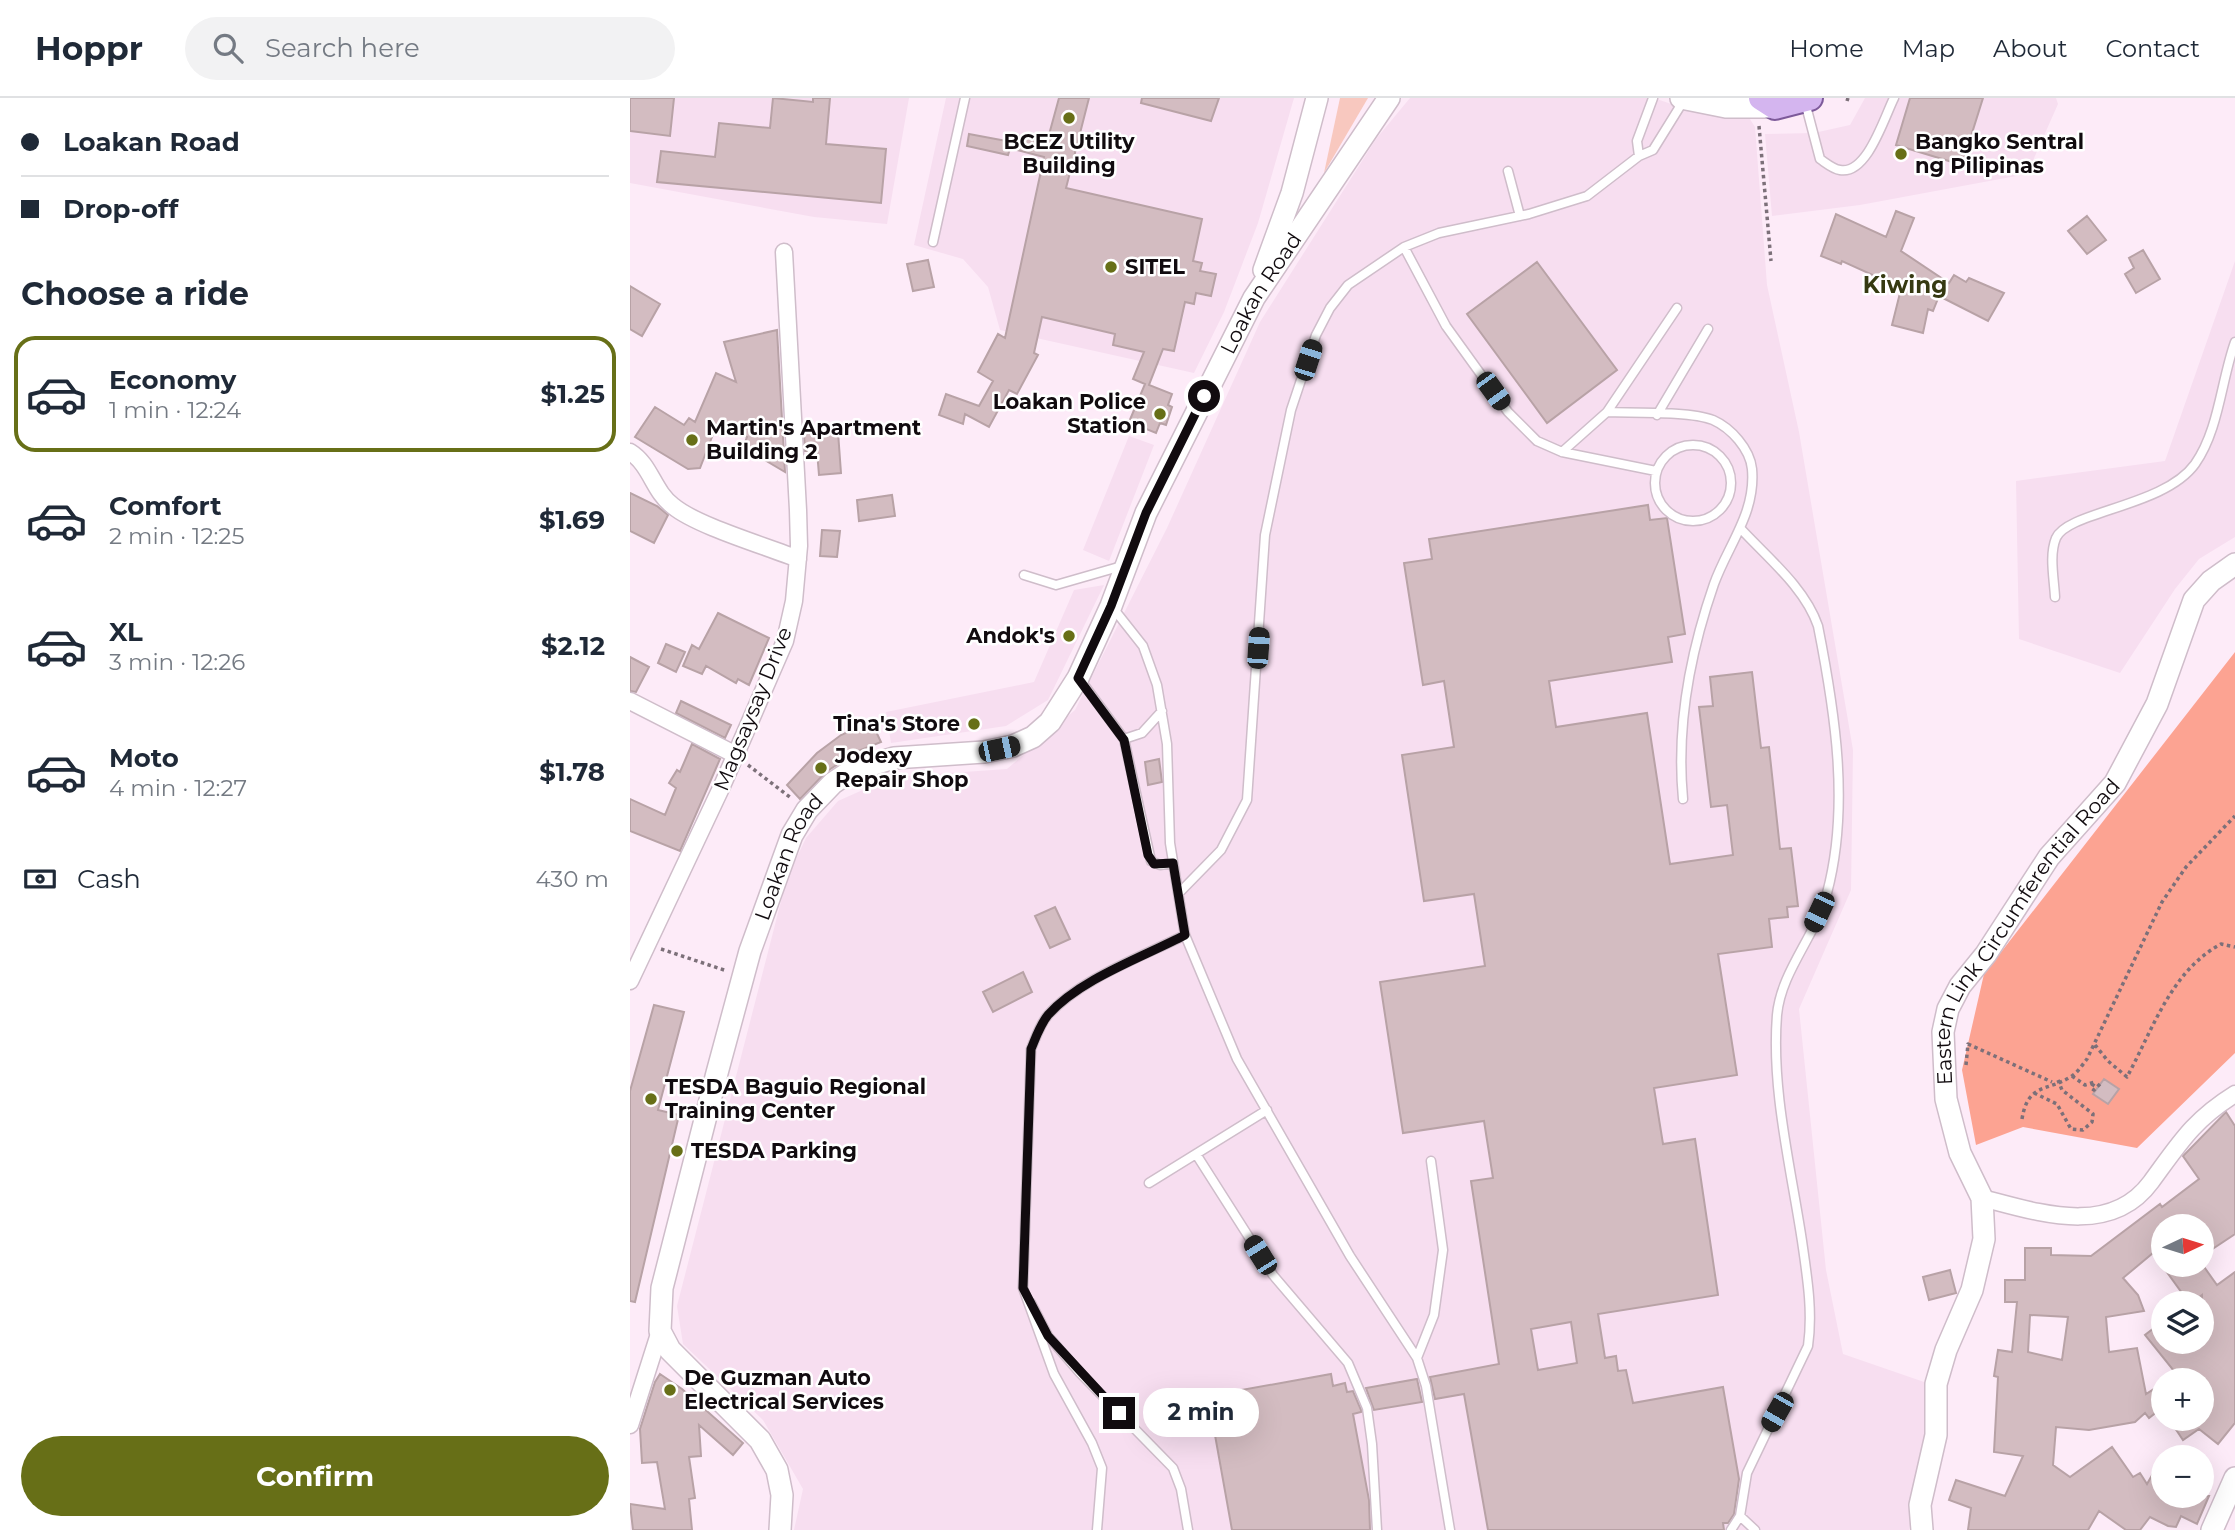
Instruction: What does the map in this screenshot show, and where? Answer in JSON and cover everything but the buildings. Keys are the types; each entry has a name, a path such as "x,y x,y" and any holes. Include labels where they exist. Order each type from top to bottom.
{"main road":[{"path":"1254,298 1292,193 1318,98"},
{"name":"Loakan Road","path":"660,1331 662,1288 750,951 792,835 807,810 833,783 851,771 873,762 984,752 1013,746 1033,737 1050,722 1078,678 1111,606 1146,513 1254,298 1389,98"},
{"path":"1683,99 1726,107 1807,99"},
{"name":"Eastern Link Circumferential Road","path":"1922,1530 1920,1505 1936,1435 1936,1384 1946,1350 1972,1290 1984,1239 1982,1198 1960,1153 1947,1099 1943,1032 1948,1009 1960,986 1986,954 2049,857 2115,783 2157,704 2194,600 2211,581 2235,564"},
{"path":"660,1331 670,1350 760,1440 777,1470 782,1495 780,1530"},
{"path":"2213,1530 2235,1478"}],"street":[{"name":"Magsaysay Drive","path":"630,981 736,755 785,641 794,601 798,559 798,510 784,252"},
{"path":"630,452 647,467 660,493 681,513 798,559"},
{"path":"630,701 736,755"},
{"path":"1982,1198 2072,1217 2103,1214 2140,1195 2179,1140 2209,1111 2235,1094"},
{"path":"630,1425 660,1331"}],"lane":[{"path":"933,242 965,98"},
{"path":"1639,156 1637,141 1653,98"},
{"path":"1807,99 1820,159 1839,170 1854,169 1863,161 1894,98"},
{"path":"1179,893 1221,850 1247,800 1265,535 1291,410 1316,335 1330,308 1348,285 1404,247 1439,233 1520,216 1587,195 1639,156 1653,150 1683,99"},
{"path":"1508,171 1520,216"},
{"path":"1404,247 1446,327 1508,412 1537,440 1562,452 1656,471"},
{"path":"1562,452 1607,412 1677,309"},
{"path":"1657,415 1708,329"},
{"path":"2055,597 2053,555 2062,530 2088,516 2144,500 2175,483 2195,464 2206,444 2235,342"},
{"path":"1607,412 1714,420 1742,444 1752,465 1752,483 1741,529 1714,584 1681,713 1679,763 1683,799"},
{"path":"1684,445 1701,446 1721,457 1730,474 1729,494 1719,511 1701,520 1681,520 1664,509 1655,491 1656,471 1667,454 1684,445"},
{"path":"1731,1530 1740,1516 1746,1474 1808,1346 1811,1325 1808,1282 1782,1105 1777,1015 1789,976 1827,896 1837,832 1837,757 1818,626 1813,612 1797,590 1741,529"},
{"path":"1024,575 1056,585 1124,566"},
{"path":"1111,606 1143,646 1150,661 1162,711 1167,744 1173,863 1185,935 1237,1059 1350,1256 1417,1358 1426,1386 1450,1530"},
{"path":"1078,678 1124,740 1148,855 1154,864 1173,863"},
{"path":"1124,740 1147,729 1162,711"},
{"path":"1097,1530 1102,1468 1092,1443 1054,1374 1023,1288 1031,1049 1038,1030 1048,1015 1088,984 1185,935"},
{"path":"1149,1183 1267,1110"},
{"path":"1196,1154 1273,1275 1348,1363 1367,1408 1377,1530"},
{"path":"1417,1358 1434,1315 1443,1250 1432,1161"},
{"path":"1023,1288 1048,1336 1172,1468 1181,1489 1188,1530"},
{"path":"1740,1516 1755,1530"}],"path":[{"path":"1764,104 1771,261"},
{"path":"736,755 807,810"},
{"path":"2022,1119 2024,1104 2052,1082 2072,1076 2095,1045 2162,902 2186,867 2235,816"},
{"path":"2095,1045 2108,1061 2127,1077 2169,994 2187,970 2203,954 2221,944 2235,947"},
{"path":"659,948 736,974"},
{"path":"1960,1064 1965,1068 1968,1044 2052,1082"},
{"path":"2072,1076 2085,1085 2095,1082 2091,1088 2094,1090 2100,1084"},
{"path":"2035,1093 2056,1104 2071,1129 2083,1130 2092,1122 2093,1114 2062,1090 2058,1080"}],"shaded area":[{"path":"630,98 909,98 887,224 814,217 630,183"},
{"name":"SITEL","path":"946,98 1294,98 1258,223 1224,312 1194,373 1000,330 988,287 963,259 914,245"},
{"path":"1340,98 1368,98 1324,173"},
{"path":"1410,98 1654,98 1694,112 1748,116 1755,127 1767,285 1799,432 1853,750 1851,890 1799,1009 1826,1270 1843,1354 1927,1383 1925,1459 1909,1530 794,1530 803,1489 763,1420 683,1344 677,1306 787,878 806,838 838,801 892,777 1007,769 1075,710 1167,528 1260,322 1376,139"},
{"name":"Bangko Sentral ng Pilipinas","path":"1865,98 2056,98 2058,104 2027,174 1860,205 1772,216 1765,134 1814,133 1850,125"},
{"path":"2235,261 2235,537 2199,559 2175,589 2120,673 2019,639 2016,481 2165,461"},
{"path":"1129,436 1154,445 1109,561 1083,550"},
{"path":"1104,585 1048,700 1006,726 891,743 886,712 1034,682 1074,590"},
{"path":"2235,652 2235,1053 2137,1148 2023,1127 1976,1145 1962,1070 1984,974"}],"place":[{"name":"BCEZ Utility Building","path":"1069,118"},
{"name":"Bangko Sentral ng Pilipinas","path":"1901,154"},
{"name":"SITEL","path":"1111,267"},
{"name":"Loakan Police Station","path":"1160,414"},
{"name":"Martin's Apartment Building 2","path":"692,440"},
{"name":"Andok's","path":"1069,636"},
{"name":"Tina's Store","path":"974,724"},
{"name":"Jodexy Repair Shop","path":"821,768"},
{"name":"TESDA Baguio Regional Training Center","path":"651,1099"},
{"name":"TESDA Parking","path":"677,1151"},
{"name":"De Guzman Auto Electrical Services","path":"670,1390"}],"district":[{"name":"Kiwing","path":"1905,285"}],"route":[{"path":"1119,1413 1048,1336 1023,1288 1031,1049 1038,1030 1048,1015 1067,999 1088,984 1185,935 1173,863 1154,864 1148,855 1130,757 1124,740 1078,678 1111,606 1146,513 1204,396"}]}
